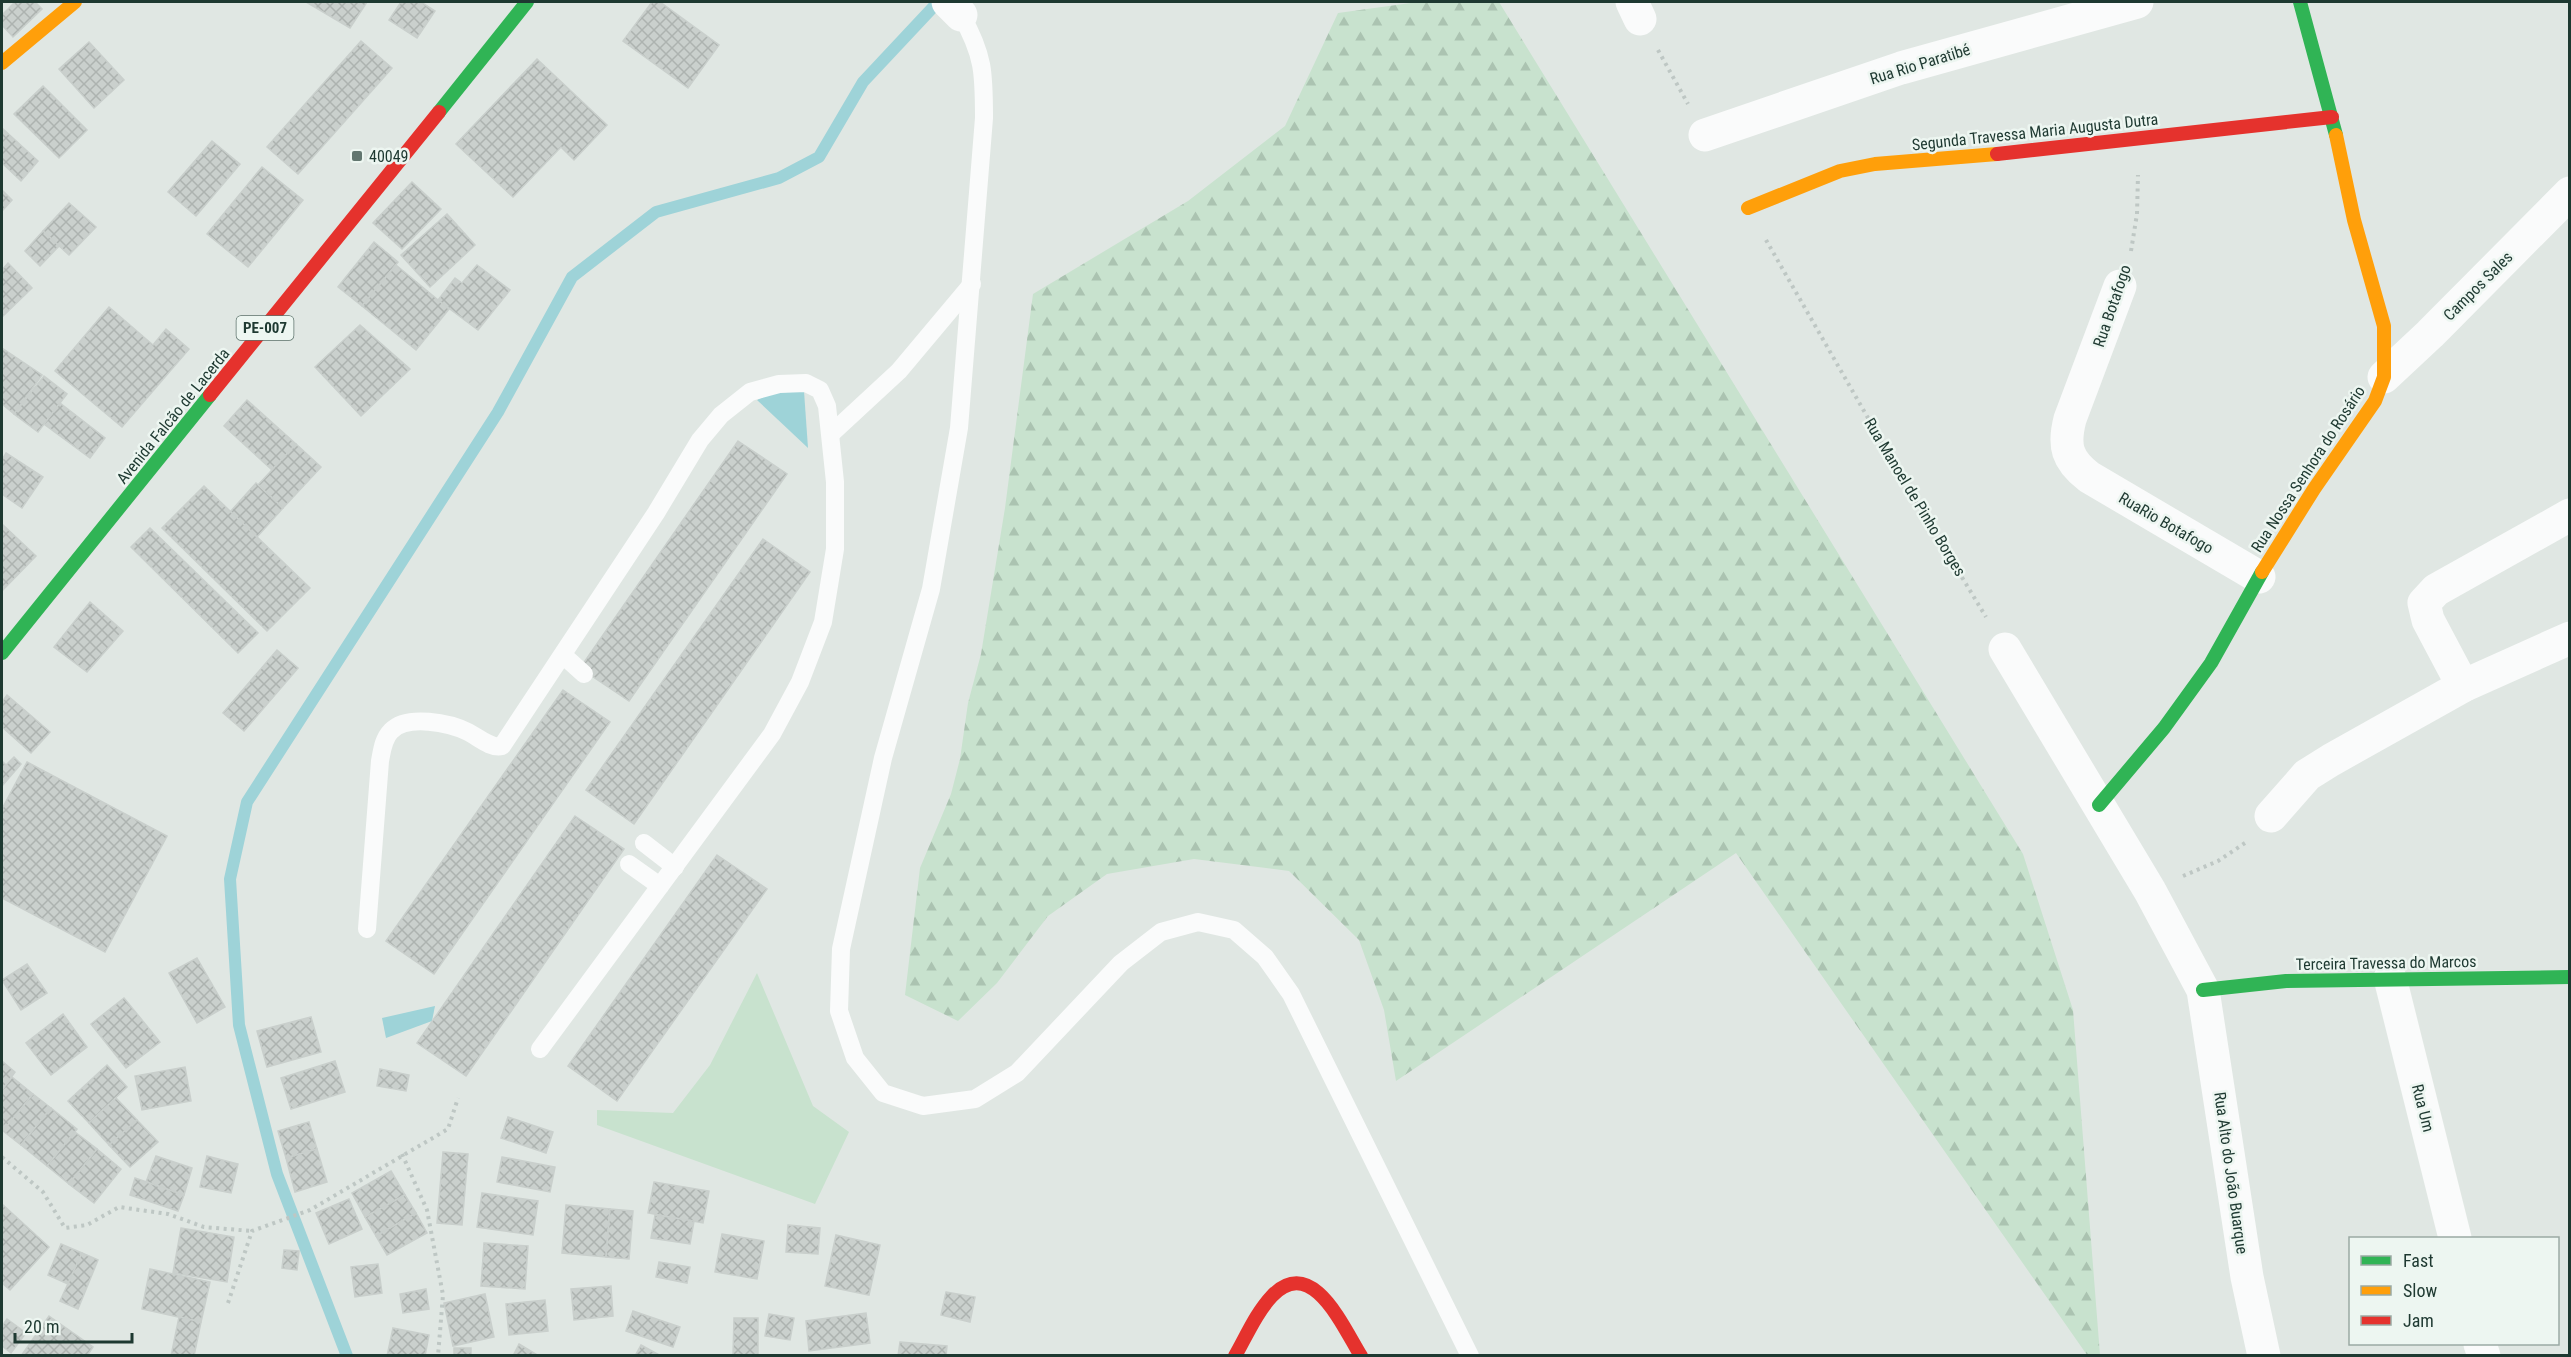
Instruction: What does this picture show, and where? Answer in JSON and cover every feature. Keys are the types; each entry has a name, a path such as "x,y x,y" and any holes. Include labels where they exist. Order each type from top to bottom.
{"street":[{"path":"2,63 75,2"},
{"name":"Avenida Falcão de Lacerda","path":"2,653 526,2"},
{"name":"Rua Rio Paratibé","path":"1705,135 1901,68 2138,2"},
{"name":"Rua Nossa Senhora do Rosário","path":"2099,805 2164,728 2211,663 2259,577 2314,489 2375,401 2384,376 2384,326 2354,220 2332,117 2300,2"},
{"name":"Segunda Travessa Maria Augusta Dutra","path":"1748,208 1820,178 1875,164 2037,151 2332,117"},
{"name":"Campos Sales","path":"2384,376 2430,334 2570,193"},
{"name":"Rua Botafogo","path":"2075,466 2067,453 2066,436 2120,286"},
{"name":"RuaRio Botafogo","path":"2075,466 2089,477 2259,577"},
{"path":"2463,686 2428,620 2424,603 2436,590 2570,515"},
{"path":"2271,816 2307,775 2463,686 2570,638"},
{"path":"2005,649 2150,891 2203,990"},
{"name":"Terceira Travessa do Marcos","path":"2203,990 2286,981 2570,977"},
{"name":"Rua Um","path":"2390,978 2455,1237"},
{"name":"Rua Alto do João Buarque","path":"2203,990 2247,1277 2264,1356"},
{"path":"1234,1356 1273,1295 1284,1284 1298,1281 1310,1284 1322,1296 1360,1356"}],"lane":[{"path":"955,8 977,44 984,72 984,118 959,428 931,589 883,758 841,949 839,1011 855,1058 884,1094 923,1106 975,1100 1017,1073 1122,963 1161,932 1198,922 1234,930 1265,957 1291,994 1470,1356"},
{"path":"832,434 899,371 972,284"},
{"path":"367,929 380,761 384,742 390,731 399,725 439,723 458,727 492,745 502,746 564,656 700,440 722,415 750,392 780,384 806,383 820,390 827,406 832,434 835,549 823,622 800,682 772,734 540,1049"},
{"path":"564,656 584,674"},
{"path":"644,843 675,867"},
{"path":"629,864 660,886"}],"path":[{"path":"1636,10 1705,135"},
{"name":"Rua Botafogo","path":"2120,286 2132,246 2137,214 2139,180 2135,138"},
{"name":"Rua Manoel de Pinho Borges","path":"1748,208 1911,493 2005,649"},
{"path":"2150,891 2218,861 2248,841 2271,816"},
{"path":"2,1157 43,1192 65,1228 87,1225 119,1207 168,1215 204,1227 252,1231 310,1210 448,1128 458,1098"},
{"path":"402,1154 427,1210 441,1284 438,1356"},
{"path":"228,1303 252,1231"}],"green space":[{"path":"1418,2 1499,2 2023,854 2073,1010 2100,1355 2087,1355 1736,853 1396,1081 1384,1010 1359,940 1289,871 1194,859 1107,874 1048,916 997,983 958,1021 905,995 920,868 951,794 960,759 968,703 981,654 1005,508 1033,294 1188,201 1285,126 1338,13"},
{"path":"757,973 813,1106 849,1132 815,1204 597,1125 597,1110 673,1113 710,1065"}],"water":[{"path":"804,391 808,448 757,400 771,393"},
{"path":"435,1006 432,1021 386,1038 382,1018"}],"building":[{"path":"15,2 35,2 42,9 13,37 2,25 2,15"},
{"path":"306,2 367,2 350,28"},
{"path":"401,2 421,2 435,11 417,38 389,20"},
{"path":"652,2 660,2 719,45 688,88 623,41"},
{"path":"361,41 392,68 298,174 267,147"},
{"path":"89,42 124,80 94,108 59,69"},
{"path":"537,59 607,125 574,160 561,147 513,197 456,144"},
{"path":"43,86 87,130 59,158 14,114"},
{"path":"2,128 38,161 21,181 2,163"},
{"path":"212,141 240,164 196,216 168,192"},
{"path":"262,167 303,200 248,267 207,234"},
{"path":"412,182 441,209 402,249 373,223"},
{"path":"2,190 12,200 2,211"},
{"path":"69,203 96,227 69,255 43,231"},
{"path":"447,214 475,245 430,287 401,255"},
{"path":"43,231 59,246 40,266 25,251"},
{"path":"374,242 398,262 362,306 338,287"},
{"path":"8,263 32,288 2,317 2,270"},
{"path":"396,265 449,309 416,350 362,306"},
{"path":"477,265 510,290 478,330 438,300 455,278 462,283"},
{"path":"109,307 153,345 166,329 189,349 122,427 55,371"},
{"path":"360,325 410,369 361,416 315,367"},
{"path":"2,348 42,375 14,414 2,404"},
{"path":"44,376 67,394 38,432 14,414"},
{"path":"247,400 296,444 272,470 224,426"},
{"path":"60,403 105,438 90,458 44,424"},
{"path":"738,441 787,474 629,701 580,668"},
{"path":"296,444 321,467 283,508 258,485"},
{"path":"6,453 43,477 22,508 2,494 2,460"},
{"path":"256,483 283,508 257,537 230,512"},
{"path":"204,486 310,588 267,631 162,528"},
{"path":"2,524 36,556 2,591"},
{"path":"150,528 258,633 238,653 131,547"},
{"path":"763,539 810,572 634,824 586,790"},
{"path":"90,602 123,631 87,672 54,647"},
{"path":"277,650 298,668 244,731 223,713"},
{"path":"563,690 610,722 434,974 386,941"},
{"path":"7,695 50,732 31,753 2,727 2,702"},
{"path":"14,757 21,764 2,786 2,761 6,765"},
{"path":"27,762 167,836 105,952 2,898 2,809"},
{"path":"575,816 624,849 466,1076 417,1043"},
{"path":"717,855 767,889 617,1101 568,1066"},
{"path":"197,958 225,1007 197,1023 169,973"},
{"path":"27,964 47,993 21,1010 2,980"},
{"path":"124,998 160,1042 126,1068 91,1024"},
{"path":"63,1014 87,1047 51,1075 26,1043"},
{"path":"311,1017 321,1052 267,1067 257,1031"},
{"path":"2,1061 15,1072 2,1090"},
{"path":"335,1061 345,1092 291,1109 281,1078"},
{"path":"107,1065 127,1087 89,1123 68,1101"},
{"path":"185,1067 191,1101 142,1110 135,1076"},
{"path":"380,1069 409,1075 406,1091 377,1086"},
{"path":"12,1077 33,1094 3,1131 2,1090"},
{"path":"33,1094 51,1108 21,1145 3,1131"},
{"path":"116,1098 137,1120 109,1145 89,1123"},
{"path":"51,1108 77,1129 47,1166 21,1145"},
{"path":"508,1117 553,1132 546,1153 501,1138"},
{"path":"137,1120 158,1142 130,1167 109,1145"},
{"path":"309,1122 317,1149 286,1158 278,1131"},
{"path":"75,1132 97,1149 69,1184 47,1166"},
{"path":"97,1149 121,1169 94,1203 69,1184"},
{"path":"317,1149 327,1182 295,1192 286,1158"},
{"path":"443,1152 468,1154 462,1225 437,1223"},
{"path":"156,1156 192,1168 184,1195 146,1182"},
{"path":"207,1156 238,1164 231,1193 200,1187"},
{"path":"502,1157 555,1167 550,1192 497,1182"},
{"path":"391,1171 405,1195 365,1217 352,1193"},
{"path":"135,1178 184,1195 178,1211 130,1195"},
{"path":"654,1182 709,1191 703,1223 648,1213"},
{"path":"482,1193 538,1201 533,1235 477,1227"},
{"path":"405,1195 416,1213 376,1236 365,1217"},
{"path":"349,1199 362,1229 329,1244 316,1213"},
{"path":"2,1204 49,1247 10,1290 2,1283"},
{"path":"566,1205 610,1209 606,1257 562,1253"},
{"path":"610,1209 633,1211 629,1259 606,1257"},
{"path":"416,1213 427,1233 387,1255 376,1236"},
{"path":"655,1215 694,1221 690,1244 651,1238"},
{"path":"788,1225 820,1228 818,1254 786,1252"},
{"path":"181,1228 234,1237 227,1282 173,1273"},
{"path":"722,1234 764,1241 757,1279 715,1272"},
{"path":"836,1235 880,1245 869,1295 825,1286"},
{"path":"484,1243 528,1246 525,1289 481,1286"},
{"path":"61,1244 82,1253 68,1284 48,1275"},
{"path":"284,1250 299,1251 297,1270 282,1268"},
{"path":"82,1253 98,1260 78,1309 60,1301"},
{"path":"659,1262 690,1267 687,1283 656,1277"},
{"path":"378,1264 382,1293 355,1297 351,1267"},
{"path":"150,1269 210,1282 201,1322 142,1309"},
{"path":"611,1286 613,1316 574,1320 571,1289"},
{"path":"426,1289 429,1309 403,1313 400,1294"},
{"path":"946,1292 975,1297 970,1322 941,1315"},
{"path":"485,1294 494,1337 453,1346 444,1303"},
{"path":"545,1300 548,1331 509,1335 506,1304"},
{"path":"633,1311 680,1327 673,1347 626,1331"},
{"path":"866,1313 870,1343 809,1351 806,1321"},
{"path":"769,1314 794,1318 790,1340 765,1336"},
{"path":"49,1316 93,1347 87,1356 21,1356"},
{"path":"179,1317 201,1322 194,1356 171,1356"},
{"path":"734,1318 758,1318 758,1356 733,1356"},
{"path":"7,1319 26,1333 11,1353 2,1346 2,1326"},
{"path":"393,1328 429,1335 425,1356 387,1356"},
{"path":"900,1342 947,1346 946,1356 898,1356"},
{"path":"519,1344 539,1356 513,1356"},
{"path":"641,1345 661,1356 635,1356"},
{"path":"454,1348 471,1348 471,1356 454,1356"}],"waterway":[{"path":"347,1356 277,1174 239,1025 230,879 247,802 498,412 572,277 656,212 779,178 819,157 863,82 938,2"}],"traffic: fast":[{"path":"439,112 527,2"},
{"path":"2300,2 2336,135"},
{"path":"2,653 210,395"},
{"path":"2099,805 2164,728 2211,663 2262,572"},
{"path":"2203,990 2286,981 2570,977"}],"traffic: slow":[{"path":"2,63 75,2"},
{"path":"2262,572 2314,489 2375,401 2384,377 2384,326 2354,220 2336,135"},
{"path":"1748,208 1840,171 1875,164 1997,154"}],"traffic: jam":[{"path":"210,395 439,112"},
{"path":"1997,154 2332,117"},
{"path":"1235,1356 1256,1317 1272,1296 1287,1285 1300,1284 1313,1289 1325,1299 1361,1356"}],"place":[{"name":"40049","path":"357,156"}]}
